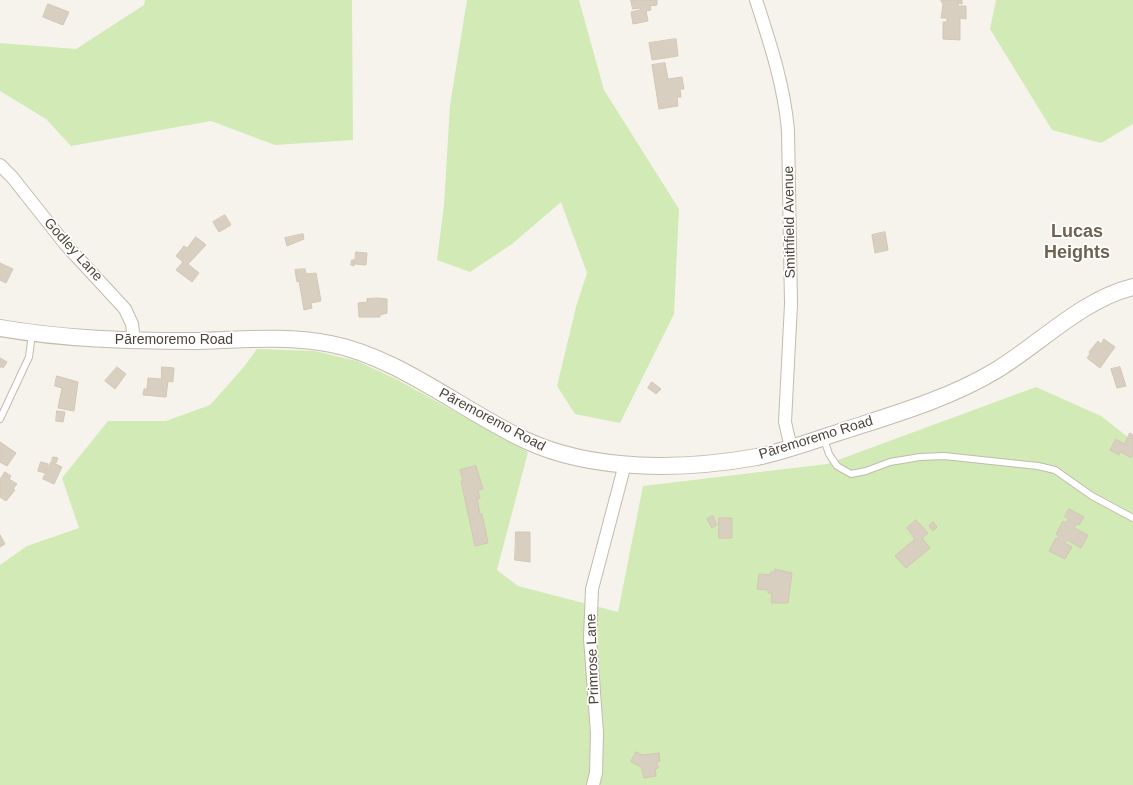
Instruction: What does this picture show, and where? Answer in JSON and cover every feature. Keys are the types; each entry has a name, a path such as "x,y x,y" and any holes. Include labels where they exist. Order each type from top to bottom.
{"street":[{"name":"Smithfield Avenue","path":"756,0 780,78 786,106 788,130 791,304 785,422 790,448"},
{"name":"Godley Lane","path":"0,165 23,190 66,245 125,309 132,324 134,341"},
{"name":"Pāremoremo Road","path":"0,328 32,334 134,341 307,341 353,350 398,370 530,442 548,450 576,457 625,464 688,466 758,456 790,448 889,416 960,390 1011,362 1090,305 1127,289"},
{"name":"Primrose Lane","path":"593,785 596,773 597,733 590,638 592,589 625,464"}],"lane":[{"path":"0,419 29,357 32,334"},
{"path":"823,437 829,454 837,466 851,474 866,471 890,462 920,457 944,456 1038,466 1055,470 1092,496 1133,518"}],"green space":[{"path":"145,0 352,0 353,140 275,145 211,121 71,146 46,119 0,91 0,43 76,49 144,5"},
{"path":"467,0 579,0 604,90 679,209 674,314 620,423 575,414 557,386 576,307 587,273 561,202 512,244 470,272 437,260 444,205 450,105"},
{"path":"996,0 1133,0 1133,124 1101,143 1052,130 990,29"},
{"path":"257,349 315,351 357,361 396,379 528,452 497,570 518,586 618,612 643,486 827,464 1036,387 1101,416 1133,441 1133,785 0,785 0,565 27,546 79,528 62,478 108,421 166,421 210,405 243,368"}],"building":[{"path":"631,0 657,0 657,5 650,6 651,10 646,11 648,21 633,24 631,12 640,10 640,8 633,9"},
{"path":"941,0 962,0 962,4 958,3 958,6 966,6 966,19 960,18 960,40 943,39 943,22 947,22 947,18 941,18 943,5"},
{"path":"48,4 69,12 63,25 43,17"},
{"path":"676,39 678,56 652,60 649,43"},
{"path":"665,63 668,79 682,77 684,89 680,89 681,97 677,97 678,106 659,109 652,65"},
{"path":"225,215 231,225 219,232 213,222"},
{"path":"885,232 888,250 875,253 872,235"},
{"path":"303,234 304,239 287,246 285,238"},
{"path":"196,237 206,245 188,264 199,273 192,282 176,270 183,262 176,256 184,246 187,248"},
{"path":"356,252 367,253 366,265 355,264"},
{"path":"352,260 355,260 354,266 351,265"},
{"path":"0,263 13,269 6,283 0,280"},
{"path":"305,269 306,274 316,273 321,301 311,303 312,308 304,310 299,281 297,282 295,270"},
{"path":"367,299 387,299 387,313 380,315 380,317 359,317 358,303 367,302"},
{"path":"1104,339 1115,347 1100,368 1087,358 1090,354 1089,352 1098,341 1101,344"},
{"path":"0,358 7,362 3,368 1,366 0,368"},
{"path":"117,367 126,374 115,389 105,381"},
{"path":"162,367 174,368 173,382 168,381 166,397 143,395 144,389 147,389 148,378 161,379"},
{"path":"1120,367 1126,386 1117,388 1111,369"},
{"path":"57,376 78,382 74,411 58,408 62,388 55,386"},
{"path":"652,382 661,389 656,394 648,388"},
{"path":"57,411 65,412 63,422 56,421"},
{"path":"1130,433 1133,435 1133,454 1131,458 1121,452 1119,455 1110,450 1116,439 1124,444"},
{"path":"0,442 16,453 7,466 0,462"},
{"path":"53,457 58,458 56,463 52,461"},
{"path":"41,462 48,464 45,473 38,471"},
{"path":"51,462 62,467 54,484 43,479"},
{"path":"476,466 483,489 478,490 480,498 477,499 480,514 482,514 488,543 475,546 460,470"},
{"path":"5,472 11,476 9,479 17,484 13,489 15,490 6,501 0,497 0,480"},
{"path":"1069,509 1084,517 1079,525 1077,524 1074,528 1088,535 1081,548 1067,540 1065,543 1072,547 1065,559 1049,551 1056,538 1058,539 1059,536 1056,534 1063,521 1066,523 1069,519 1065,517"},
{"path":"713,516 717,525 712,528 707,519"},
{"path":"719,518 732,518 732,538 719,538"},
{"path":"916,520 928,533 922,538 930,548 906,568 895,556 915,539 907,528"},
{"path":"933,522 937,527 933,531 929,526"},
{"path":"516,532 530,532 530,562 515,560"},
{"path":"0,535 5,544 0,547"},
{"path":"775,569 792,573 788,603 771,603 772,593 768,593 768,590 757,589 759,574 770,575 771,572 775,572"},
{"path":"636,752 643,755 659,753 660,761 657,762 658,768 655,769 656,776 644,778 641,767 631,762"}],"district":[{"name":"Lucas Heights","path":"1077,242"}]}
